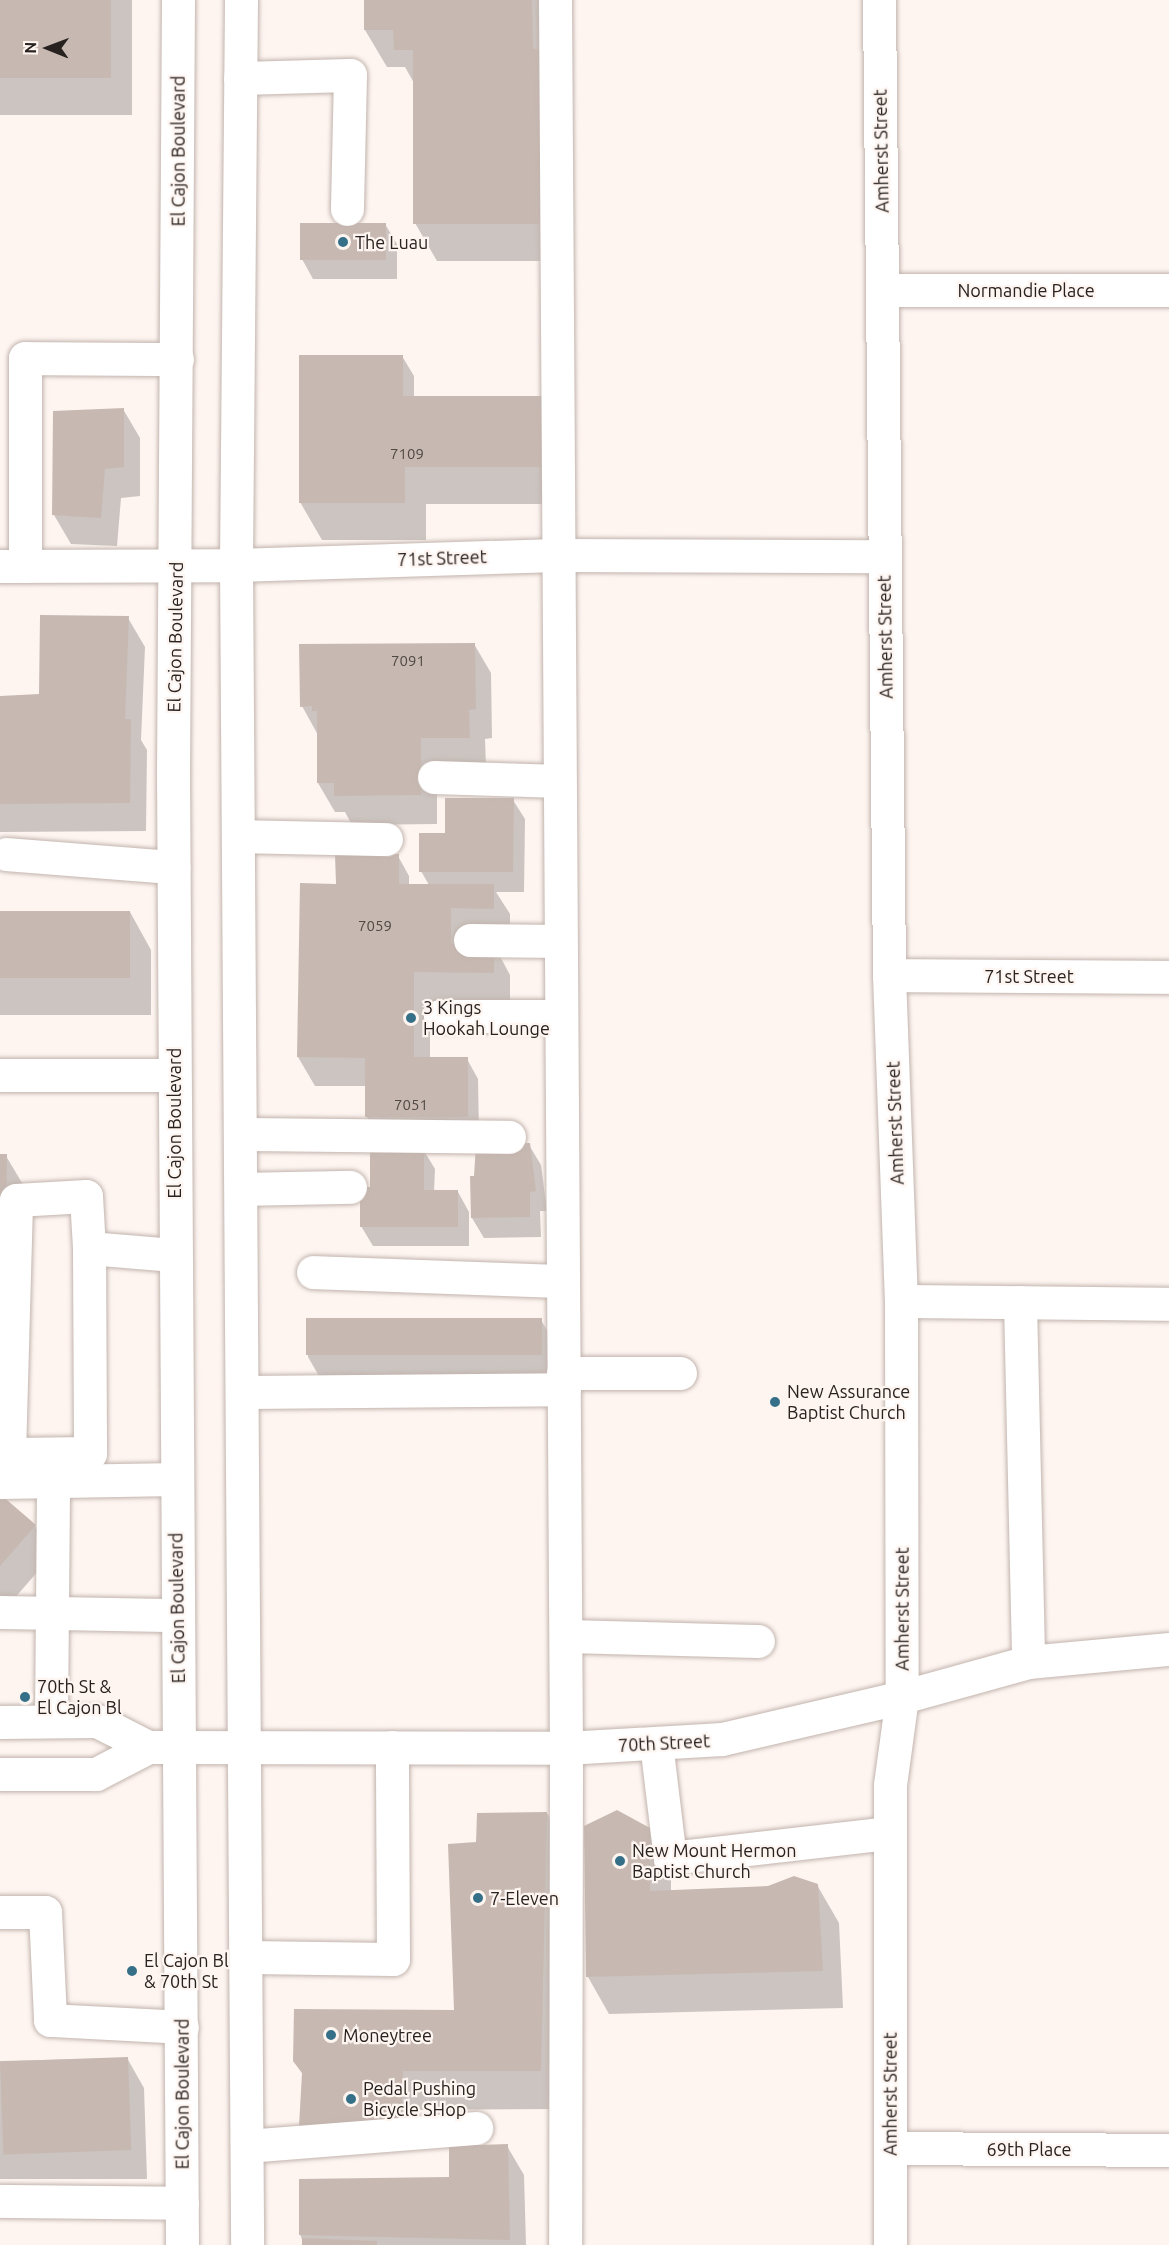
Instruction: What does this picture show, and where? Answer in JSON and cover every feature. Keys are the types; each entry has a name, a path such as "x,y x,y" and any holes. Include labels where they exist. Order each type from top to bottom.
{"main road":[{"name":"El Cajon Boulevard","path":"178,0 177,565 173,867 175,1479 180,1747 182,2245"},
{"path":"241,0 236,565 245,1392 247,2245"},
{"path":"555,0 566,1636 565,2245"},
{"name":"Amherst Street","path":"879,0 889,975 901,1301 902,1697 890,1779 890,2245"},
{"path":"240,78 350,75 347,209"},
{"name":"Normandie Place","path":"882,290 1169,290"},
{"path":"12,566 25,358 177,359"},
{"name":"71st Street","path":"12,566 236,565 557,555 884,556"},
{"path":"434,777 559,781"},
{"path":"239,837 386,839"},
{"path":"6,854 173,867"},
{"path":"470,940 560,941"},
{"name":"71st Street","path":"889,975 1169,977"},
{"path":"440,1016 561,1016"},
{"path":"0,1075 174,1075"},
{"path":"242,1134 509,1137"},
{"path":"242,1189 350,1187"},
{"path":"86,1196 89,1248 90,1453 9,1454 15,1200 86,1196"},
{"path":"89,1248 174,1255"},
{"path":"313,1272 563,1281"},
{"path":"901,1301 1169,1304"},
{"path":"1020,1302 1028,1662"},
{"path":"245,1392 564,1381 680,1373"},
{"path":"0,1482 175,1479"},
{"path":"51,1721 53,1481"},
{"path":"0,1612 52,1616 178,1615"},
{"path":"566,1636 758,1641"},
{"name":"70th Street","path":"0,1722 97,1721 148,1747 566,1748 722,1739 902,1697 1028,1662 1169,1649"},
{"path":"656,1743 670,1857 890,1833"},
{"name":"70th Street","path":"0,1774 96,1774 148,1747"},
{"path":"247,1957 393,1959 392,1747"},
{"path":"0,1912 45,1912 50,2020 182,2027"},
{"path":"247,2146 476,2128"},
{"name":"69th Place","path":"890,2148 1169,2150"},
{"path":"0,2201 182,2203"}],"building":[{"path":"0,0 111,0 111,78 0,78"},
{"path":"364,0 532,0 533,49 540,50 540,224 413,224 413,50 394,50 393,30 364,30"},
{"path":"300,223 386,223 386,260 300,260"},
{"path":"299,355 403,355 403,396 542,396 543,467 405,467 405,503 299,503"},
{"path":"124,408 124,467 105,469 101,518 52,515 53,411"},
{"path":"40,615 129,616 125,719 131,719 130,803 0,804 0,696 39,694"},
{"path":"475,643 476,709 469,710 470,738 421,738 421,795 334,796 334,783 317,783 317,711 312,711 312,706 300,707 299,644"},
{"path":"445,798 514,798 513,872 419,872 419,833 445,833"},
{"path":"399,854 399,884 494,884 494,909 451,908 451,944 494,944 494,973 414,972 414,1057 468,1057 468,1117 365,1117 365,1058 297,1057 300,883 336,884 335,855"},
{"path":"0,911 130,911 130,978 0,978"},
{"path":"530,1143 536,1191 530,1192 530,1217 471,1218 470,1176 474,1176 476,1144"},
{"path":"370,1147 424,1147 424,1190 458,1190 458,1227 360,1227 360,1187 370,1187"},
{"path":"0,1154 7,1154 6,1238 0,1238"},
{"path":"306,1318 542,1318 542,1355 306,1355"},
{"path":"0,1494 36,1525 0,1566"},
{"path":"617,1810 650,1828 650,1891 768,1886 794,1876 818,1884 823,1971 586,1977 584,1826"},
{"path":"547,1812 541,2071 403,2071 401,2124 299,2126 302,2073 293,2061 294,2009 454,2010 448,1844 476,1842 477,1813"},
{"path":"128,2057 131,2150 3,2154 0,2061"},
{"path":"508,2144 510,2240 299,2235 299,2179 449,2177 449,2146"},
{"path":"302,2238 377,2241 377,2245 302,2245"}],"place":[{"name":"The Luau","path":"343,242"},
{"name":"3 Kings Hookah Lounge","path":"411,1018"},
{"name":"New Assurance Baptist Church","path":"775,1402"},
{"name":"70th St & El Cajon Bl","path":"25,1697"},
{"name":"New Mount Hermon Baptist Church","path":"620,1861"},
{"name":"7-Eleven","path":"478,1898"},
{"name":"El Cajon Bl & 70th St","path":"132,1971"},
{"name":"Moneytree","path":"331,2035"},
{"name":"Pedal Pushing Bicycle SHop","path":"351,2099"}]}
